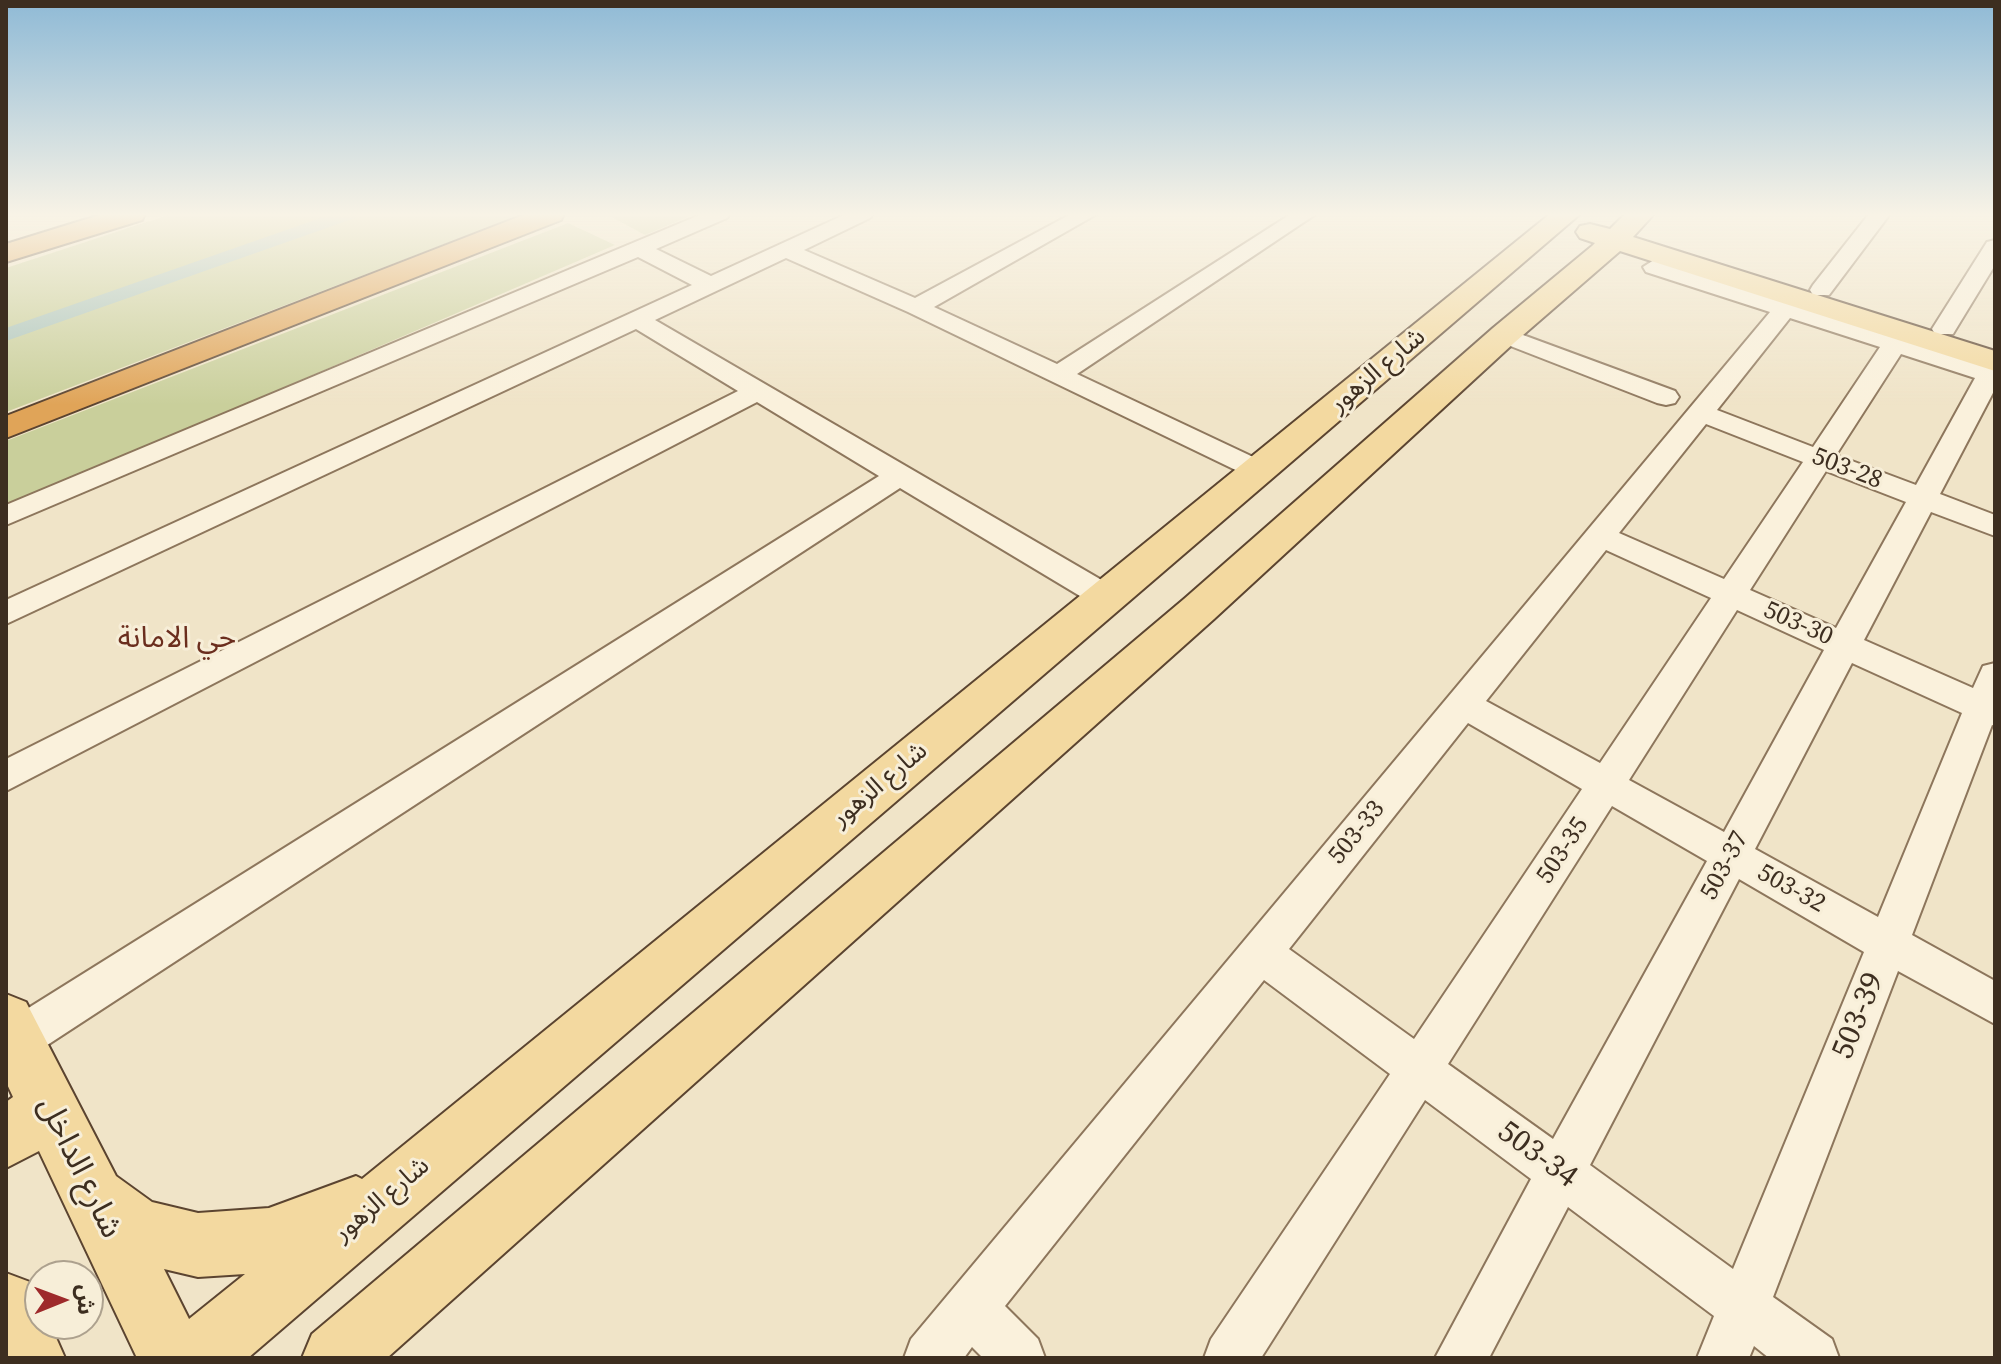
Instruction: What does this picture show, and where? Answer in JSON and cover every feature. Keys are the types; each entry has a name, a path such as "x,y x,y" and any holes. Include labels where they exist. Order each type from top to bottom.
{"highway":[{"path":"6,428 388,278"}],"main road":[{"name":"شارع الزهور","path":"195,1358 1258,470 1530,278"},
{"path":"336,1358 1199,609 1504,335 1556,278"},
{"path":"1720,278 1748,289 1994,364"},
{"path":"1764,278 1821,290 1944,329 1994,364"},
{"name":"شارع الداخل","path":"11,1030 27,1123 94,1199 173,1358"},
{"path":"94,1199 138,1231 198,1245 269,1240 342,1216 410,1177"},
{"path":"386,1358 415,1308 461,1249"},
{"path":"6,1306 31,1358"}],"street":[{"path":"6,516 572,278"},
{"path":"697,278 711,285"},
{"path":"6,613 727,278"},
{"path":"849,278 1258,470"},
{"path":"916,307 970,278"},
{"path":"1056,376 1208,278"},
{"path":"1821,290 1831,278"},
{"path":"1944,329 1976,278"},
{"path":"1748,289 1785,309 1895,344 1994,364"},
{"name":"503-33","path":"930,1358 1600,536 1683,405 1785,309"},
{"path":"637,320 1106,597"},
{"name":"503-28","path":"1504,335 1995,526"},
{"name":"503-35","path":"1230,1358 1895,344"},
{"name":"503-37","path":"1461,1358 1994,364"},
{"path":"6,776 758,391"},
{"path":"11,1030 900,475"},
{"name":"503-30","path":"1600,536 1844,645 1991,698"},
{"name":"503-39","path":"1723,1358 1888,944 1991,698"},
{"name":"503-32","path":"1463,704 1995,1004"},
{"name":"503-34","path":"1260,952 1813,1358"},
{"path":"971,1308 1019,1358"}],"green space":[{"path":"6,278 357,278 6,412"},
{"path":"427,278 539,278 6,507 6,441"}],"waterway":[{"path":"6,335 169,278"}],"district":[{"name":"حي الامانة","path":"177,639"}]}
